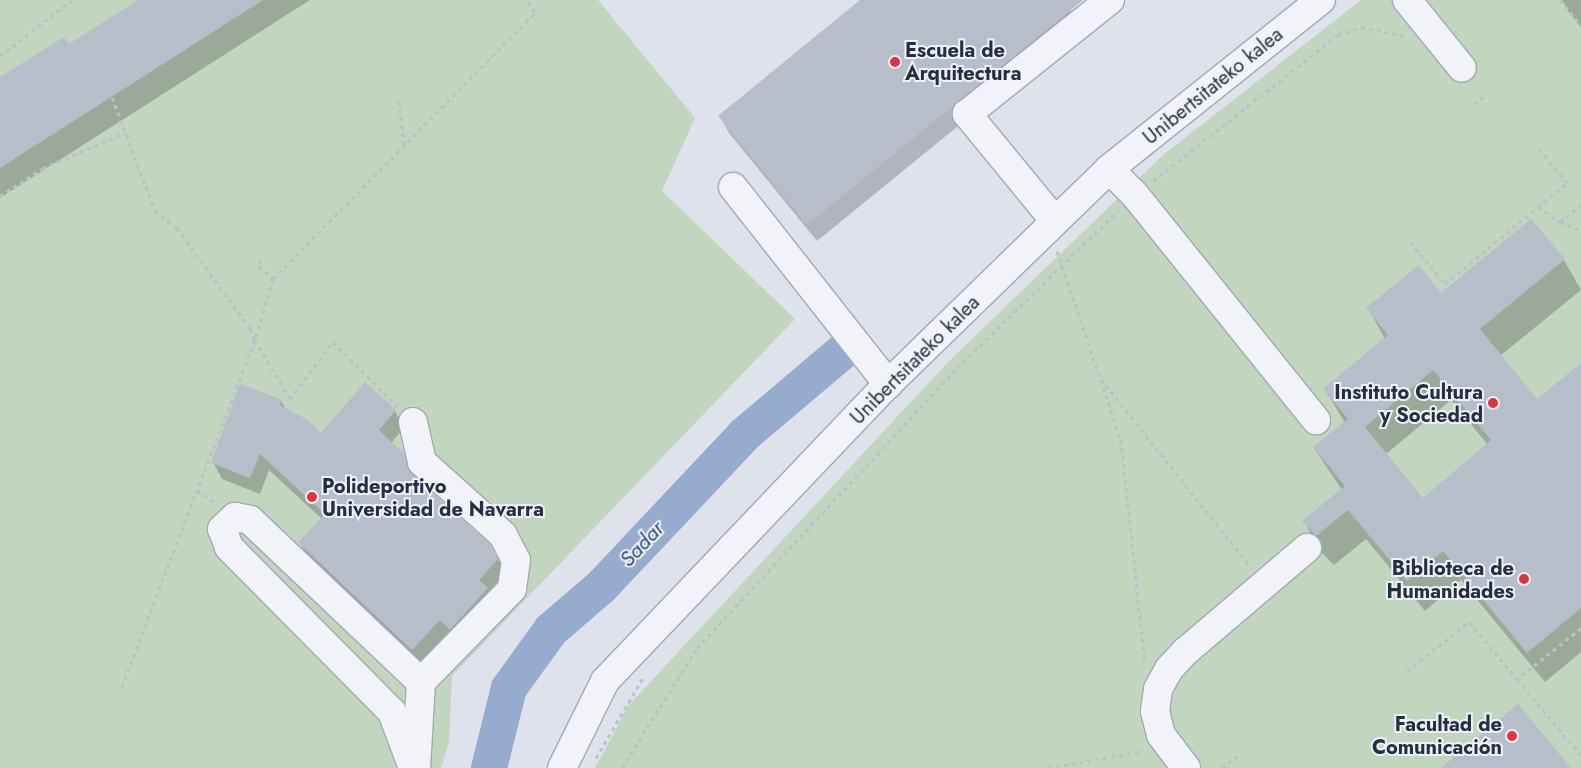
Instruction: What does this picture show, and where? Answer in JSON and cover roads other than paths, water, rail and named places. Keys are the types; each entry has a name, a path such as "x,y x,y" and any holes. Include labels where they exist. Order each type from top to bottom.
{"street":[{"path":"1054,231 967,114 1110,0"},
{"name":"Unibertsitateko kalea","path":"562,768 605,681 888,384 1054,231 1110,170 1321,0"},
{"path":"1407,0 1462,68"},
{"path":"1110,170 1135,195 1316,420"},
{"path":"733,187 888,384"},
{"path":"413,422 422,462 502,535 516,560 512,589 421,682 415,768"},
{"path":"415,768 392,712 229,547 222,529 235,517 250,520 421,682"},
{"path":"1178,758 1161,734 1155,712 1158,689 1168,669 1307,548"}],"waterway":[{"name":"Sadar","path":"489,768 509,688 551,630 601,587 744,435 843,351"}],"place":[{"name":"Escuela de Arquitectura","path":"895,62"},
{"name":"Instituto Cultura y Sociedad","path":"1493,403"},
{"name":"Polideportivo Universidad de Navarra","path":"312,497"},
{"name":"Biblioteca de Humanidades","path":"1524,579"},
{"name":"Facultad de Comunicación","path":"1512,736"}]}
